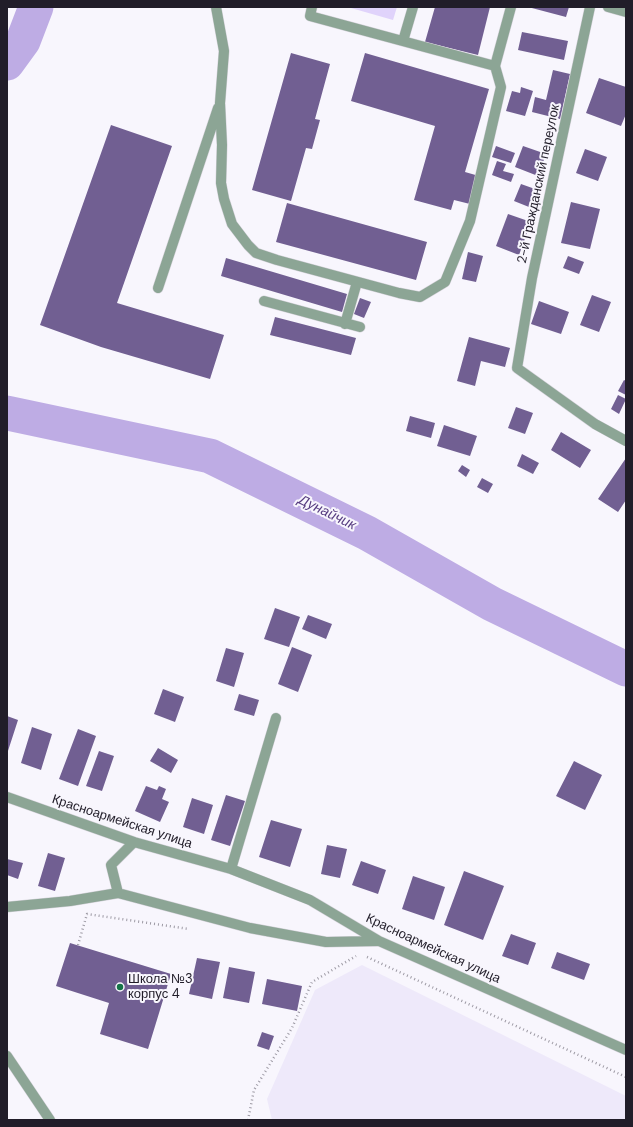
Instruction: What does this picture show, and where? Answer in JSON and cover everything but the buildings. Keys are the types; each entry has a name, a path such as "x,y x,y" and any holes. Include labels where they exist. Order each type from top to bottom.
{"street":[{"path":"216,7 224,51 220,103 222,145 221,183 224,199 232,224 239,234 256,253 357,282 420,297 445,282 470,221 501,86 496,66 511,7"},
{"path":"312,7 310,16 496,66"},
{"path":"403,41 413,7"},
{"name":"2-й Гражданский переулок","path":"590,7 532,278 517,368 595,424 626,441"},
{"path":"608,7 626,12"},
{"path":"158,288 220,103"},
{"path":"345,324 357,282"},
{"path":"264,301 360,327"},
{"path":"231,869 276,718"},
{"name":"Красноармейская улица","path":"7,797 134,842 231,869 310,900 379,941 626,1050"},
{"path":"118,893 111,865 134,842"},
{"path":"7,907 70,901 118,893 250,928 326,942 379,941"},
{"path":"7,1056 50,1120"}],"path":[{"path":"248,1120 254,1090 292,1028 312,982 360,954 626,1077"}],"shaded area":[{"path":"397,7 393,20 351,8"},
{"path":"362,965 626,1096 626,1120 272,1120 267,1099 315,990"}],"waterway":[{"path":"7,63 23,41 36,7"},
{"name":"Дунайчик","path":"7,413 210,456 367,533 492,604 626,669"}],"place":[{"name":"Школа №3 корпус 4","path":"120,987"}]}
